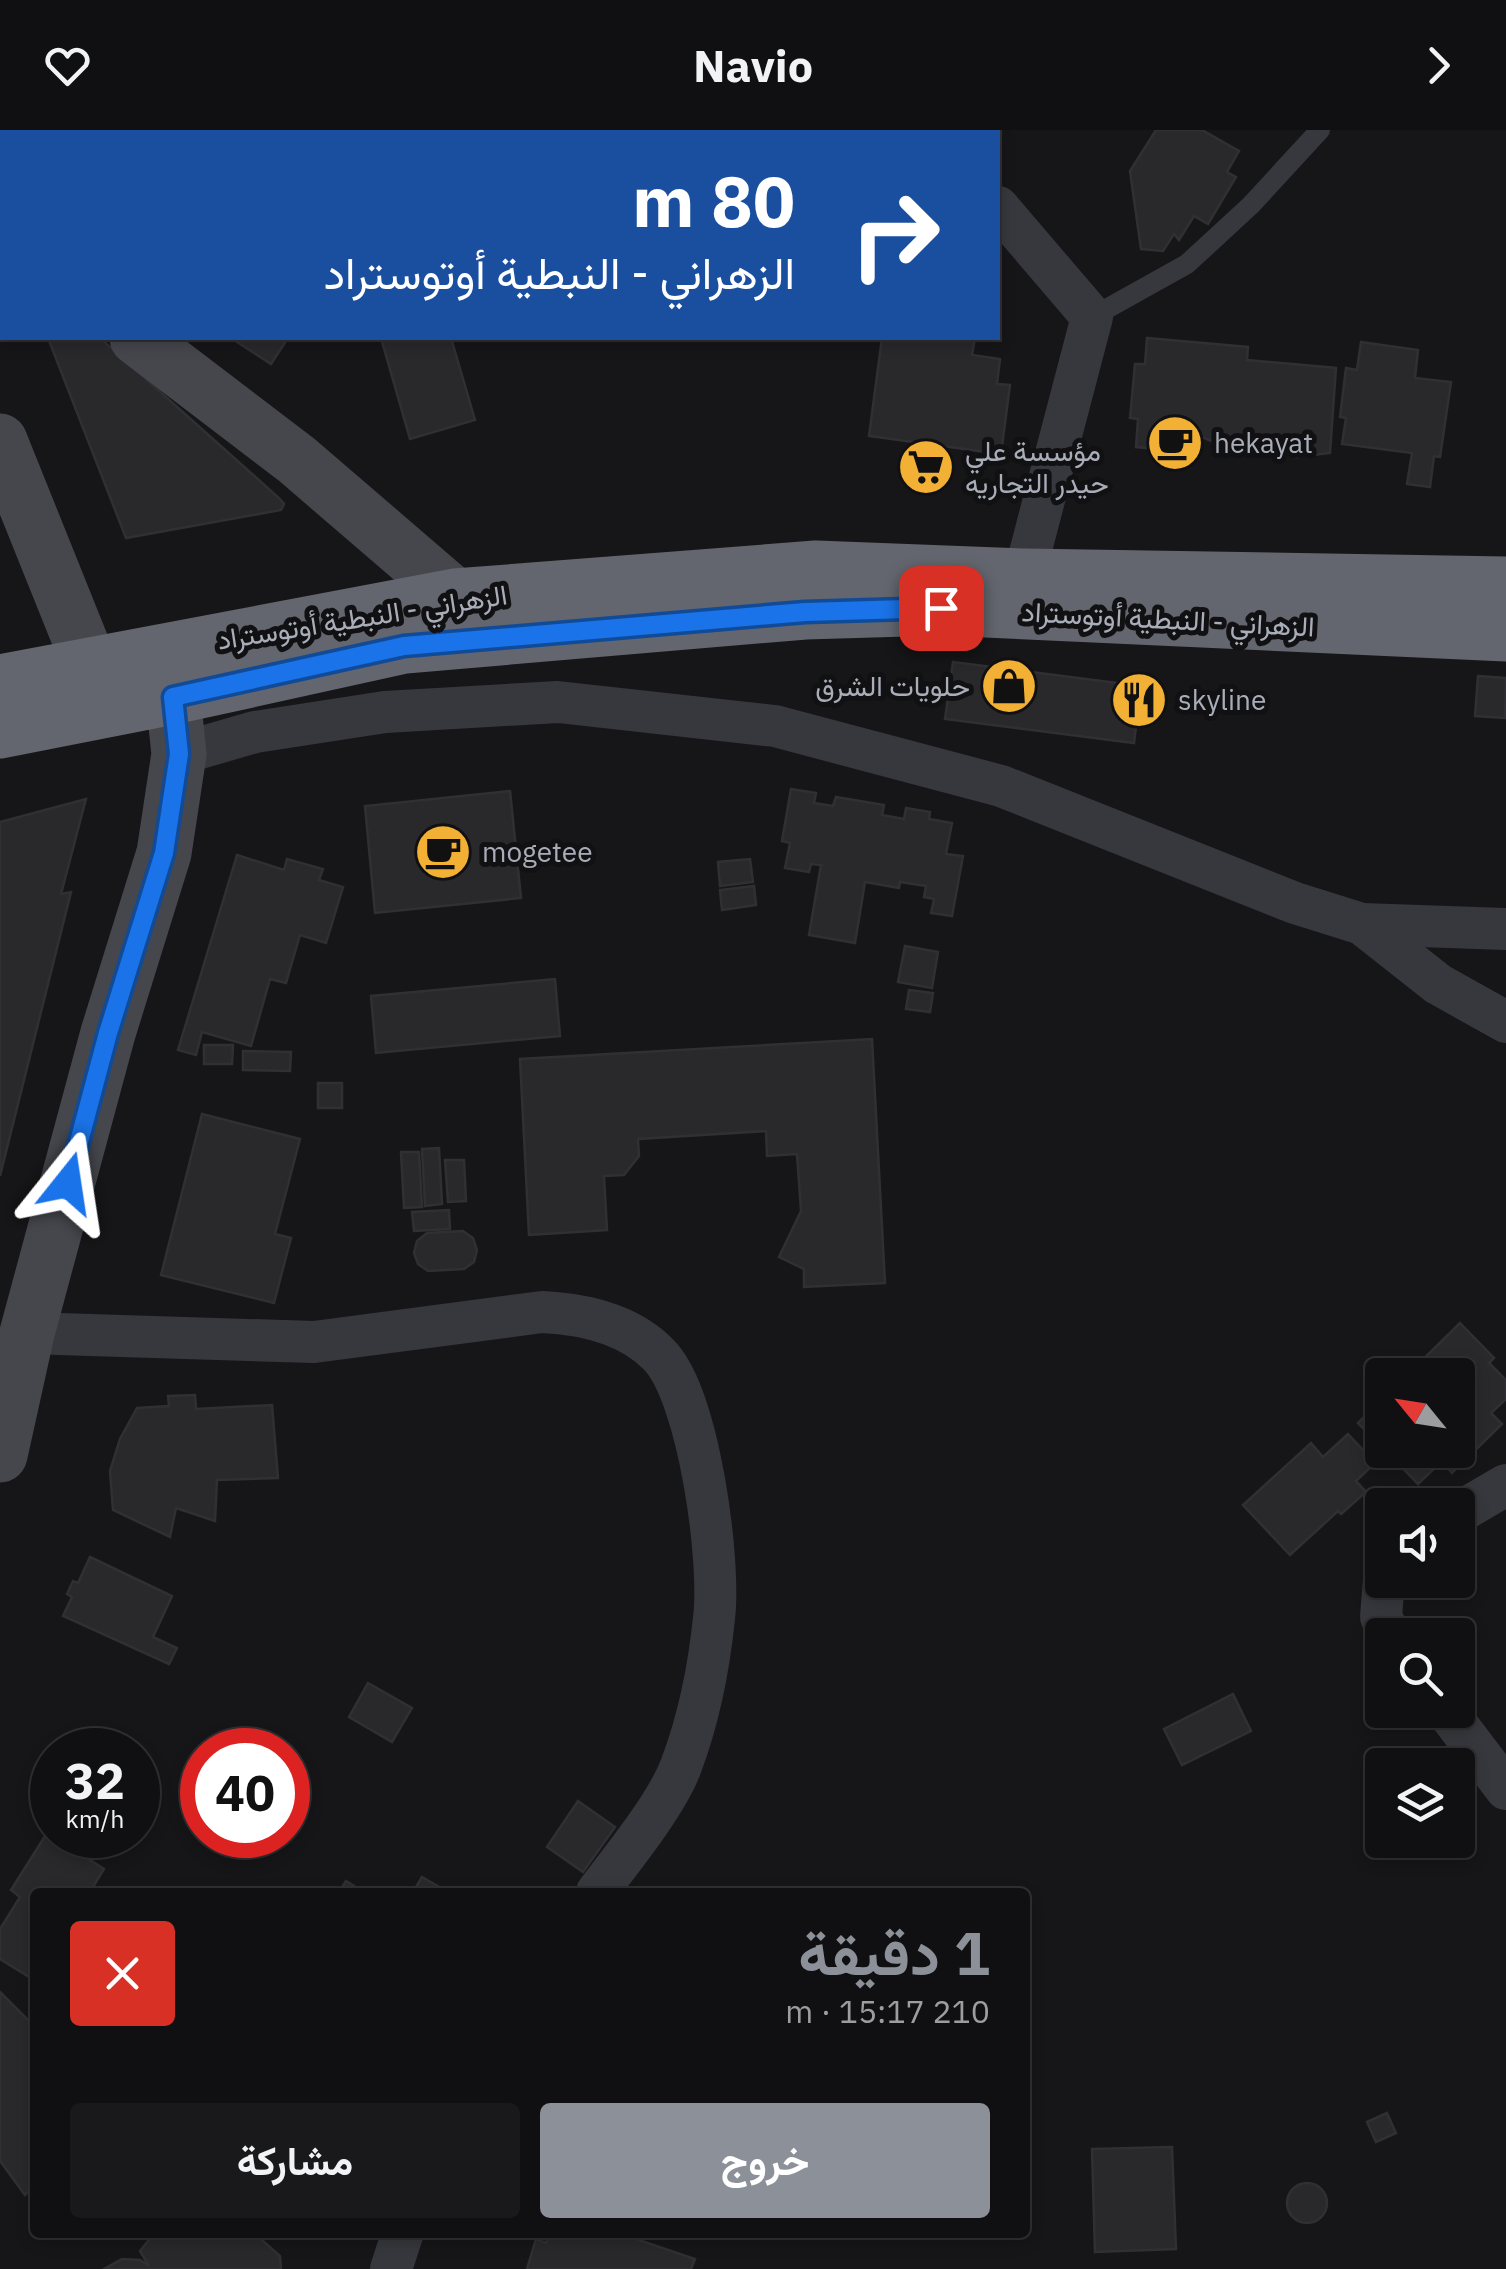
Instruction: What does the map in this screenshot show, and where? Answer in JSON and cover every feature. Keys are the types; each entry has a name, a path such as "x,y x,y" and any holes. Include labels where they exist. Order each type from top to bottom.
{"highway":[{"name":"الزهراني - النبطية أوتوستراد","path":"0,682 456,596 816,568 1024,576 1506,584"},
{"name":"الزهراني - النبطية أوتوستراد","path":"0,731 404,646 805,612 941,608 1506,634"}],"street":[{"path":"1000,209 1092,317 1024,576"},
{"path":"140,340 297,460 456,596"},
{"path":"0,442 90,664"},
{"path":"0,1455 27,1333 108,1033 164,853 179,754 173,697"},
{"path":"179,754 254,732 385,712 558,702 776,726 1000,786 1295,903 1362,924 1506,929"},
{"path":"1362,924 1438,984 1506,1022"},
{"path":"27,1333 314,1342 542,1312 576,1314 612,1326 636,1336 660,1356 674,1375 693,1429 710,1512 715,1616 698,1710 680,1770 600,1888"},
{"path":"1475,1503 1506,1485"},
{"path":"1460,1728 1506,1789"},
{"path":"390,2269 400,2238"}],"lane":[{"path":"1092,317 1187,264 1251,205 1320,130"}],"building":[{"path":"1156,130 1202,130 1239,151 1227,172 1236,177 1208,224 1194,216 1179,240 1174,234 1163,251 1141,249 1130,171"},
{"path":"1147,338 1248,347 1247,360 1336,368 1330,453 1296,457 1294,446 1293,454 1246,449 1246,443 1235,451 1202,437 1200,453 1136,447 1138,419 1130,418 1135,364 1145,364"},
{"path":"49,340 102,340 284,504 281,510 126,538"},
{"path":"234,340 287,340 271,364"},
{"path":"382,340 452,340 475,420 410,439"},
{"path":"882,340 975,340 972,355 1000,359 997,384 1010,385 1001,454 869,436"},
{"path":"1361,342 1418,350 1415,378 1451,382 1440,457 1434,456 1430,487 1407,484 1412,453 1342,444 1346,418 1340,417 1346,368 1357,370"},
{"path":"953,662 1141,686 1134,743 945,719"},
{"path":"1478,676 1506,678 1505,718 1475,716"},
{"path":"791,789 816,793 814,803 833,806 836,797 884,805 882,815 904,819 906,808 930,812 929,819 952,823 946,854 963,856 952,916 931,913 934,899 924,897 926,886 900,882 899,888 865,882 855,943 809,935 821,865 811,864 809,872 785,868 790,843 782,841"},
{"name":"mogetee","path":"510,791 521,898 375,913 365,806"},
{"path":"86,799 61,894 71,892 0,1176 0,822"},
{"path":"237,855 284,870 287,859 323,869 319,880 343,887 326,943 300,935 286,983 270,979 251,1046 202,1032 196,1055 178,1050"},
{"path":"750,859 753,882 720,886 718,862"},
{"path":"754,886 756,905 722,910 720,890"},
{"path":"905,946 938,952 932,988 898,982"},
{"path":"555,979 560,1036 376,1053 371,996"},
{"path":"909,990 933,993 930,1012 906,1009"},
{"path":"872,1039 885,1283 804,1287 804,1269 779,1257 801,1211 797,1154 767,1156 766,1131 638,1139 639,1156 624,1175 604,1176 607,1230 529,1235 520,1059"},
{"path":"204,1045 233,1045 232,1064 204,1064"},
{"path":"243,1051 291,1052 290,1071 243,1070"},
{"path":"318,1083 342,1083 342,1108 318,1108"},
{"path":"202,1114 300,1139 275,1234 291,1238 274,1303 161,1275"},
{"path":"439,1148 442,1204 425,1206 422,1149"},
{"path":"401,1152 419,1152 422,1207 404,1208"},
{"path":"445,1160 464,1160 466,1201 448,1202"},
{"path":"449,1210 450,1229 414,1231 412,1212"},
{"path":"463,1231 473,1238 477,1250 474,1262 464,1269 428,1271 418,1264 414,1253 417,1241 427,1233"},
{"path":"1460,1323 1494,1358 1489,1363 1506,1380 1506,1399 1491,1413 1502,1424 1475,1450 1475,1358 1424,1358"},
{"path":"195,1395 196,1409 272,1405 278,1478 217,1480 215,1521 176,1508 170,1537 113,1510 110,1471 120,1439 137,1408 169,1406 168,1396"},
{"path":"1348,1434 1365,1452 1365,1468 1370,1468 1356,1481 1365,1493 1341,1514 1338,1511 1290,1555 1243,1505 1311,1443 1323,1457"},
{"path":"1402,1468 1435,1468 1418,1484"},
{"path":"90,1557 172,1596 153,1637 177,1648 169,1664 63,1616 72,1597 67,1594 73,1581 78,1583"},
{"path":"368,1683 412,1708 392,1742 349,1717"},
{"path":"1233,1694 1251,1731 1182,1765 1164,1729"},
{"path":"578,1801 615,1827 583,1872 547,1847"},
{"path":"31,1858 87,1858 104,1869 92,1888 30,1888 30,1978 0,1959 0,1929 20,1897 11,1890"},
{"path":"422,1877 441,1888 415,1888"},
{"path":"0,1992 30,2022 30,2190 25,2195 0,2161"},
{"path":"1387,2113 1396,2133 1376,2142 1367,2122"},
{"path":"1172,2147 1176,2249 1095,2252 1092,2149"},
{"path":"1307,2183 1321,2189 1327,2203 1321,2217 1307,2223 1293,2217 1287,2203 1293,2189"},
{"path":"150,2238 260,2238 280,2256 281,2269 104,2269 122,2259 140,2260 149,2266 140,2251"},
{"path":"548,2238 633,2238 695,2259 691,2269 527,2269 536,2239 546,2243"}],"place":[{"name":"hekayat","path":"1175,443"},
{"name":"مؤسسة علي حيدر التجاريه","path":"926,467"},
{"name":"حلويات الشرق","path":"1009,686"},
{"name":"skyline","path":"1139,700"},
{"name":"mogetee","path":"443,852"}],"route":[{"path":"68,1183 108,1033 164,853 179,754 173,697 404,646 805,612 941,608"}]}
